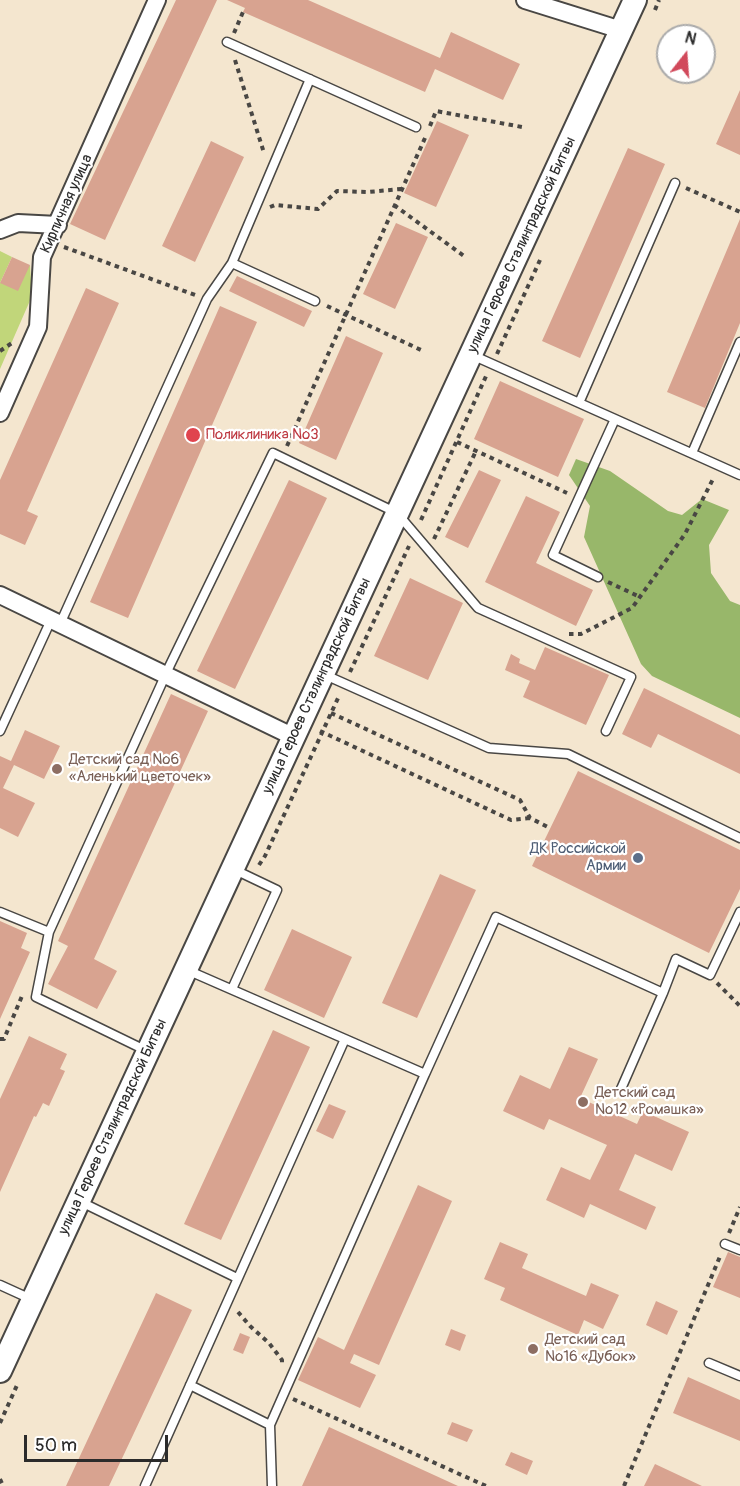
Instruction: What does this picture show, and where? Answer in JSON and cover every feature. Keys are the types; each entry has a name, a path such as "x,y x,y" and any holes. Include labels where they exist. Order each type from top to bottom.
{"street":[{"name":"Кирпичная улица","path":"0,413 38,327 42,257 157,0"},
{"path":"525,0 621,30"},
{"name":"улица Героев Сталинградской Битвы","path":"0,1371 186,969 241,873 294,737 621,30 645,5"},
{"path":"0,230 18,223 58,225"},
{"path":"0,595 294,737"}],"lane":[{"path":"228,43 416,127"},
{"path":"0,730 56,622 207,299 232,263 310,79"},
{"path":"579,403 675,183"},
{"path":"232,263 315,301"},
{"path":"692,453 740,342"},
{"path":"471,354 740,475"},
{"path":"598,577 553,555 615,419"},
{"path":"148,1052 36,997 49,932 166,675 273,453 397,513 478,608 632,677 606,731"},
{"path":"323,674 489,748 568,754 740,838"},
{"path":"232,989 277,890 241,873"},
{"path":"0,912 49,932"},
{"path":"621,1089 676,959 710,975 740,912"},
{"path":"272,1486 270,1425 496,917 663,993"},
{"path":"186,969 425,1074"},
{"path":"145,1486 345,1039"},
{"path":"79,1201 237,1278"},
{"path":"725,1244 740,1250"},
{"path":"0,1286 33,1300"},
{"path":"709,1363 740,1376"},
{"path":"190,1385 270,1425"}],"path":[{"path":"645,5 659,0"},
{"path":"243,12 228,43 266,161"},
{"path":"282,458 436,111 522,127"},
{"path":"675,183 740,212"},
{"path":"254,211 275,206 318,209 337,191 368,192 402,189"},
{"path":"394,205 464,256"},
{"path":"50,242 207,299"},
{"path":"241,873 265,856 541,257"},
{"path":"315,301 421,350"},
{"path":"457,442 579,499"},
{"path":"429,550 476,451"},
{"path":"535,633 581,634 632,608 685,534 720,466"},
{"path":"598,577 640,597"},
{"path":"331,713 520,800 530,818"},
{"path":"316,729 511,820 530,818 550,828"},
{"path":"710,975 740,1006"},
{"path":"624,1486 740,1207"},
{"path":"228,1300 282,1360 284,1395 486,1486"},
{"path":"0,1479 3,1486"}],"green space":[{"path":"0,251 12,257 0,283"},
{"path":"30,265 32,296 0,369 0,283"},
{"path":"576,459 610,471 668,511 682,515 702,499 729,510 709,545 711,573 730,601 740,605 740,718 652,676 641,664 584,537 590,506 569,475"}],"building":[{"path":"176,0 217,0 105,240 70,224"},
{"path":"227,0 308,0 440,58 451,32 520,64 503,100 435,69 425,92 243,12 245,8"},
{"path":"740,90 740,155 716,144"},
{"path":"437,121 469,135 436,207 404,193"},
{"path":"211,141 244,157 195,262 162,246"},
{"path":"628,148 665,164 580,358 542,341"},
{"path":"740,219 740,323 705,408 667,392"},
{"path":"396,223 428,237 395,309 363,294"},
{"path":"12,257 30,265 18,291 0,283"},
{"path":"237,276 312,311 304,327 229,291"},
{"path":"86,288 119,303 27,511 38,516 25,545 0,534 0,480"},
{"path":"220,306 257,322 128,618 90,602"},
{"path":"346,336 383,353 336,460 299,443"},
{"path":"500,381 584,419 558,477 474,439"},
{"path":"479,470 501,480 468,548 445,537"},
{"path":"289,480 327,498 235,689 197,671"},
{"path":"526,496 560,512 536,563 593,590 576,626 485,582"},
{"path":"410,578 463,603 428,680 374,656"},
{"path":"545,647 609,675 586,725 523,697 530,681 505,670 511,654 520,659 519,663 535,670"},
{"path":"644,688 740,735 740,774 658,734 651,748 622,734"},
{"path":"171,694 208,711 94,959 117,971 97,1009 48,984 68,946 58,941"},
{"path":"25,730 60,746 44,779 14,765 3,788 35,803 18,837 0,828 0,756 11,761"},
{"name":"ДК Российской Армии","path":"578,771 740,850 740,889 709,953 532,866"},
{"path":"440,874 476,890 417,1018 382,1003"},
{"path":"0,921 27,933 21,948 30,952 0,1019"},
{"path":"292,929 352,957 324,1018 264,990"},
{"path":"273,1030 310,1047 221,1240 184,1224"},
{"path":"29,1036 67,1054 60,1069 65,1071 49,1106 43,1103 36,1117 34,1116 0,1192 0,1099"},
{"path":"569,1047 598,1059 580,1098 637,1124 643,1111 689,1132 672,1171 635,1154 619,1190 656,1207 646,1230 590,1204 584,1218 546,1200 561,1167 590,1180 607,1145 549,1119 544,1130 503,1111 520,1075 550,1089"},
{"path":"329,1104 346,1111 333,1139 316,1131"},
{"path":"418,1185 452,1201 379,1365 354,1354 350,1363 376,1375 360,1408 298,1380 318,1337 344,1350"},
{"path":"500,1242 528,1254 522,1268 586,1296 591,1283 619,1295 603,1329 584,1320 578,1335 500,1300 505,1288 484,1279"},
{"path":"728,1252 740,1257 740,1298 713,1287"},
{"path":"156,1293 192,1310 109,1486 66,1486"},
{"path":"656,1301 678,1311 667,1335 646,1325"},
{"path":"451,1329 466,1335 460,1351 445,1345"},
{"path":"240,1333 250,1337 243,1354 233,1350"},
{"path":"688,1377 740,1400 740,1441 673,1413"},
{"path":"452,1422 473,1430 467,1442 447,1434"},
{"path":"329,1427 458,1486 302,1486"},
{"path":"511,1452 533,1461 527,1475 505,1465"},
{"path":"655,1464 702,1486 644,1486"}],"place":[{"name":"Поликлиника №3","path":"193,435"},
{"name":"Детский сад №6 «Аленький цветочек»","path":"57,769"},
{"name":"ДК Российской Армии","path":"638,858"},
{"name":"Детский сад №12 «Ромашка»","path":"583,1102"},
{"name":"Детский сад №16 «Дубок»","path":"533,1349"}]}
